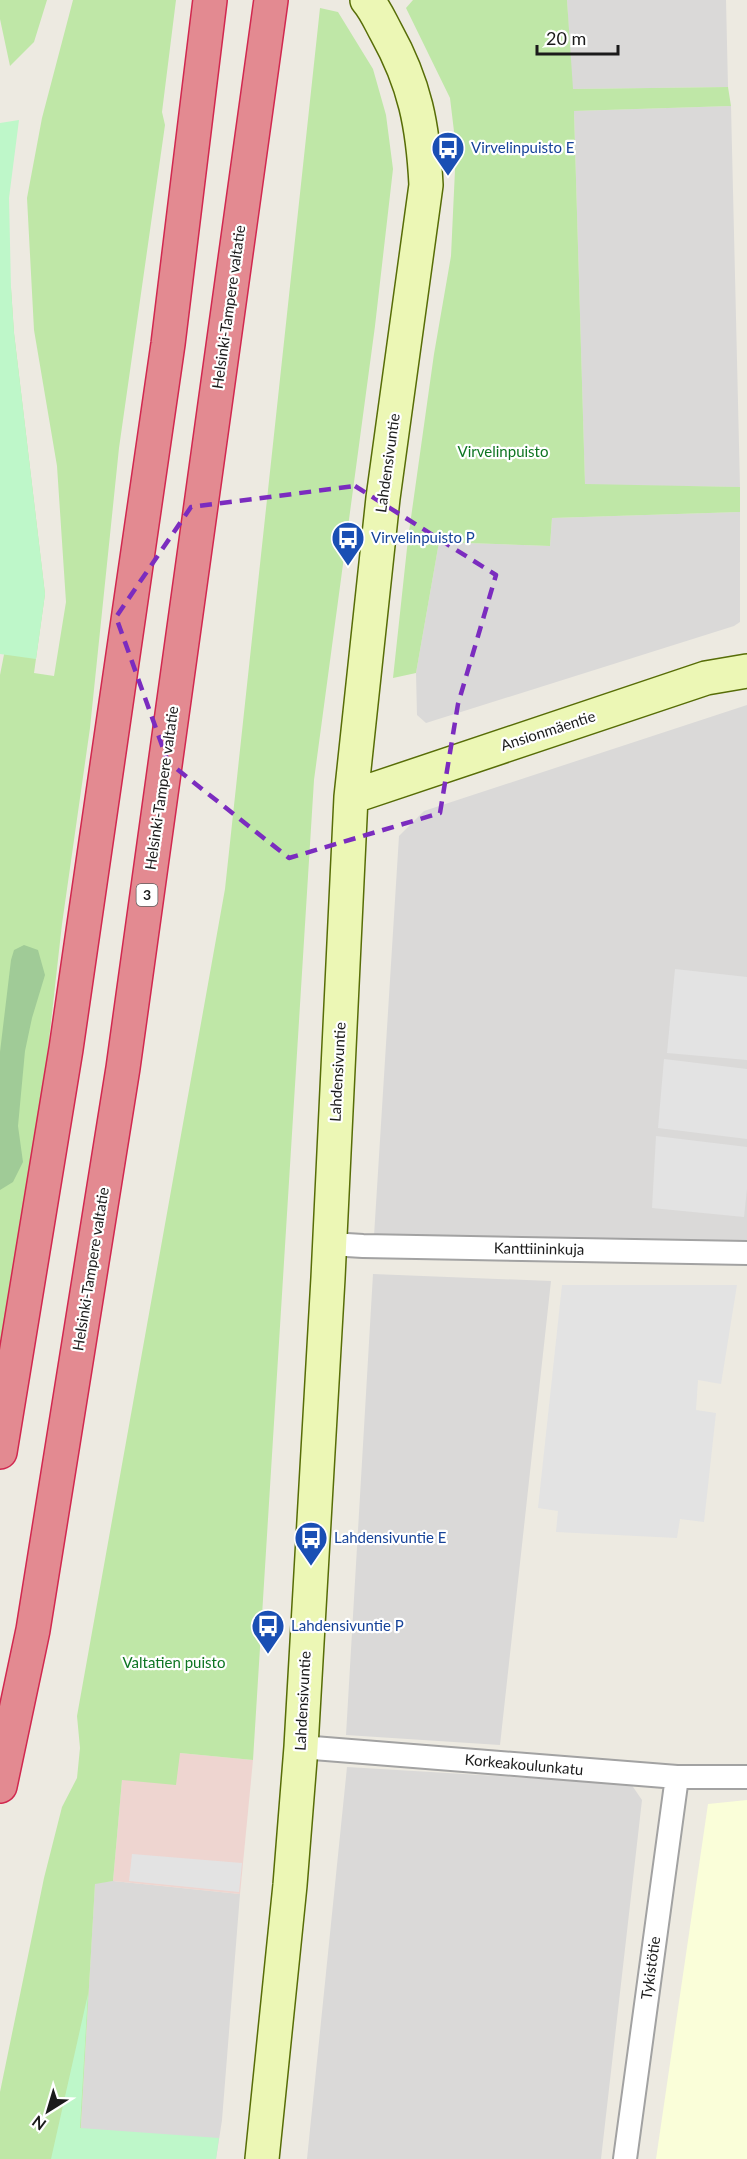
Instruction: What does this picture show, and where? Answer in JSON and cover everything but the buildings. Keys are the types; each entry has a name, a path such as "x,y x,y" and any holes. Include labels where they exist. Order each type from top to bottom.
{"highway":[{"path":"0,1452 66,1049 168,344 210,0"},
{"name":"Helsinki-Tampere valtatie","path":"0,1786 33,1630 123,1068 271,0"}],"main road":[{"name":"Lahdensivuntie","path":"262,2159 290,1885 301,1747 330,1244 351,797 383,498 426,185 424,140 415,96 397,52 367,0"},
{"name":"Ansionmäentie","path":"351,797 706,678 747,671"}],"street":[{"name":"Kanttiininkuja","path":"330,1244 747,1253"},
{"name":"Korkeakoulunkatu","path":"301,1747 677,1777 747,1777"},
{"name":"Tykistötie","path":"625,2159 677,1777"}],"highlighted area":[{"path":"355,486 496,575 458,704 440,813 289,858 168,762 116,617 191,507"}],"shaded area":[{"path":"567,0 726,0 728,87 572,89"},
{"path":"731,106 740,487 585,485 574,111"},
{"path":"740,512 740,622 734,626 426,723 417,715 416,673 439,542 550,546 552,518"},
{"path":"747,705 747,1255 374,1236 399,836 424,811"},
{"path":"675,969 747,977 747,1060 667,1053"},
{"path":"664,1059 747,1069 747,1139 658,1128"},
{"path":"656,1136 747,1147 744,1217 652,1208"},
{"path":"373,1274 551,1281 500,1745 346,1735"},
{"path":"562,1285 737,1285 721,1384 698,1380 696,1410 716,1413 704,1522 680,1519 677,1538 556,1532 558,1511 538,1508"},
{"path":"180,1753 253,1760 240,1894 113,1881 122,1780"},
{"path":"347,1767 631,1784 642,1800 601,2159 307,2159"},
{"path":"747,1800 747,2159 656,2159 708,1804"},
{"path":"132,1854 242,1863 239,1892 129,1881"},
{"path":"113,1881 240,1894 222,2120 216,2159 79,2159 95,1883"}],"green space":[{"path":"0,0 47,0 34,42 10,66 0,19"},
{"path":"73,0 176,0 162,112 165,125 119,448 90,728 62,924 37,1147 0,1343 0,675 9,629 0,611 11,288 14,333 45,594 34,673 54,676 66,602 57,466 34,330 27,198 42,118"},
{"name":"Virvelinpuisto","path":"413,0 567,0 573,89 728,87 731,106 574,111 585,484 740,487 740,512 552,518 550,546 439,542 416,673 393,678 408,539 434,354 451,256 456,148 450,98 406,8"},
{"name":"Valtatien puisto","path":"320,8 338,12 373,69 386,115 393,169 375,326 314,780 253,1760 180,1753 176,1785 122,1780 113,1881 95,1884 79,2159 0,2159 0,2092 44,1878 62,1807 77,1778 80,1748 77,1716 225,889"},
{"path":"19,120 9,198 11,288 14,333 45,594 36,659 0,654 0,123"},
{"path":"24,945 38,950 45,975 25,1051 18,1126 23,1162 13,1182 0,1190 0,1052 11,960 14,950"},
{"path":"88,1994 80,2128 219,2138 216,2159 51,2159"}],"place":[{"name":"Virvelinpuisto E","path":"448,177"},
{"name":"Virvelinpuisto P","path":"348,567"},
{"name":"Lahdensivuntie E","path":"311,1567"},
{"name":"Lahdensivuntie P","path":"268,1655"}]}
